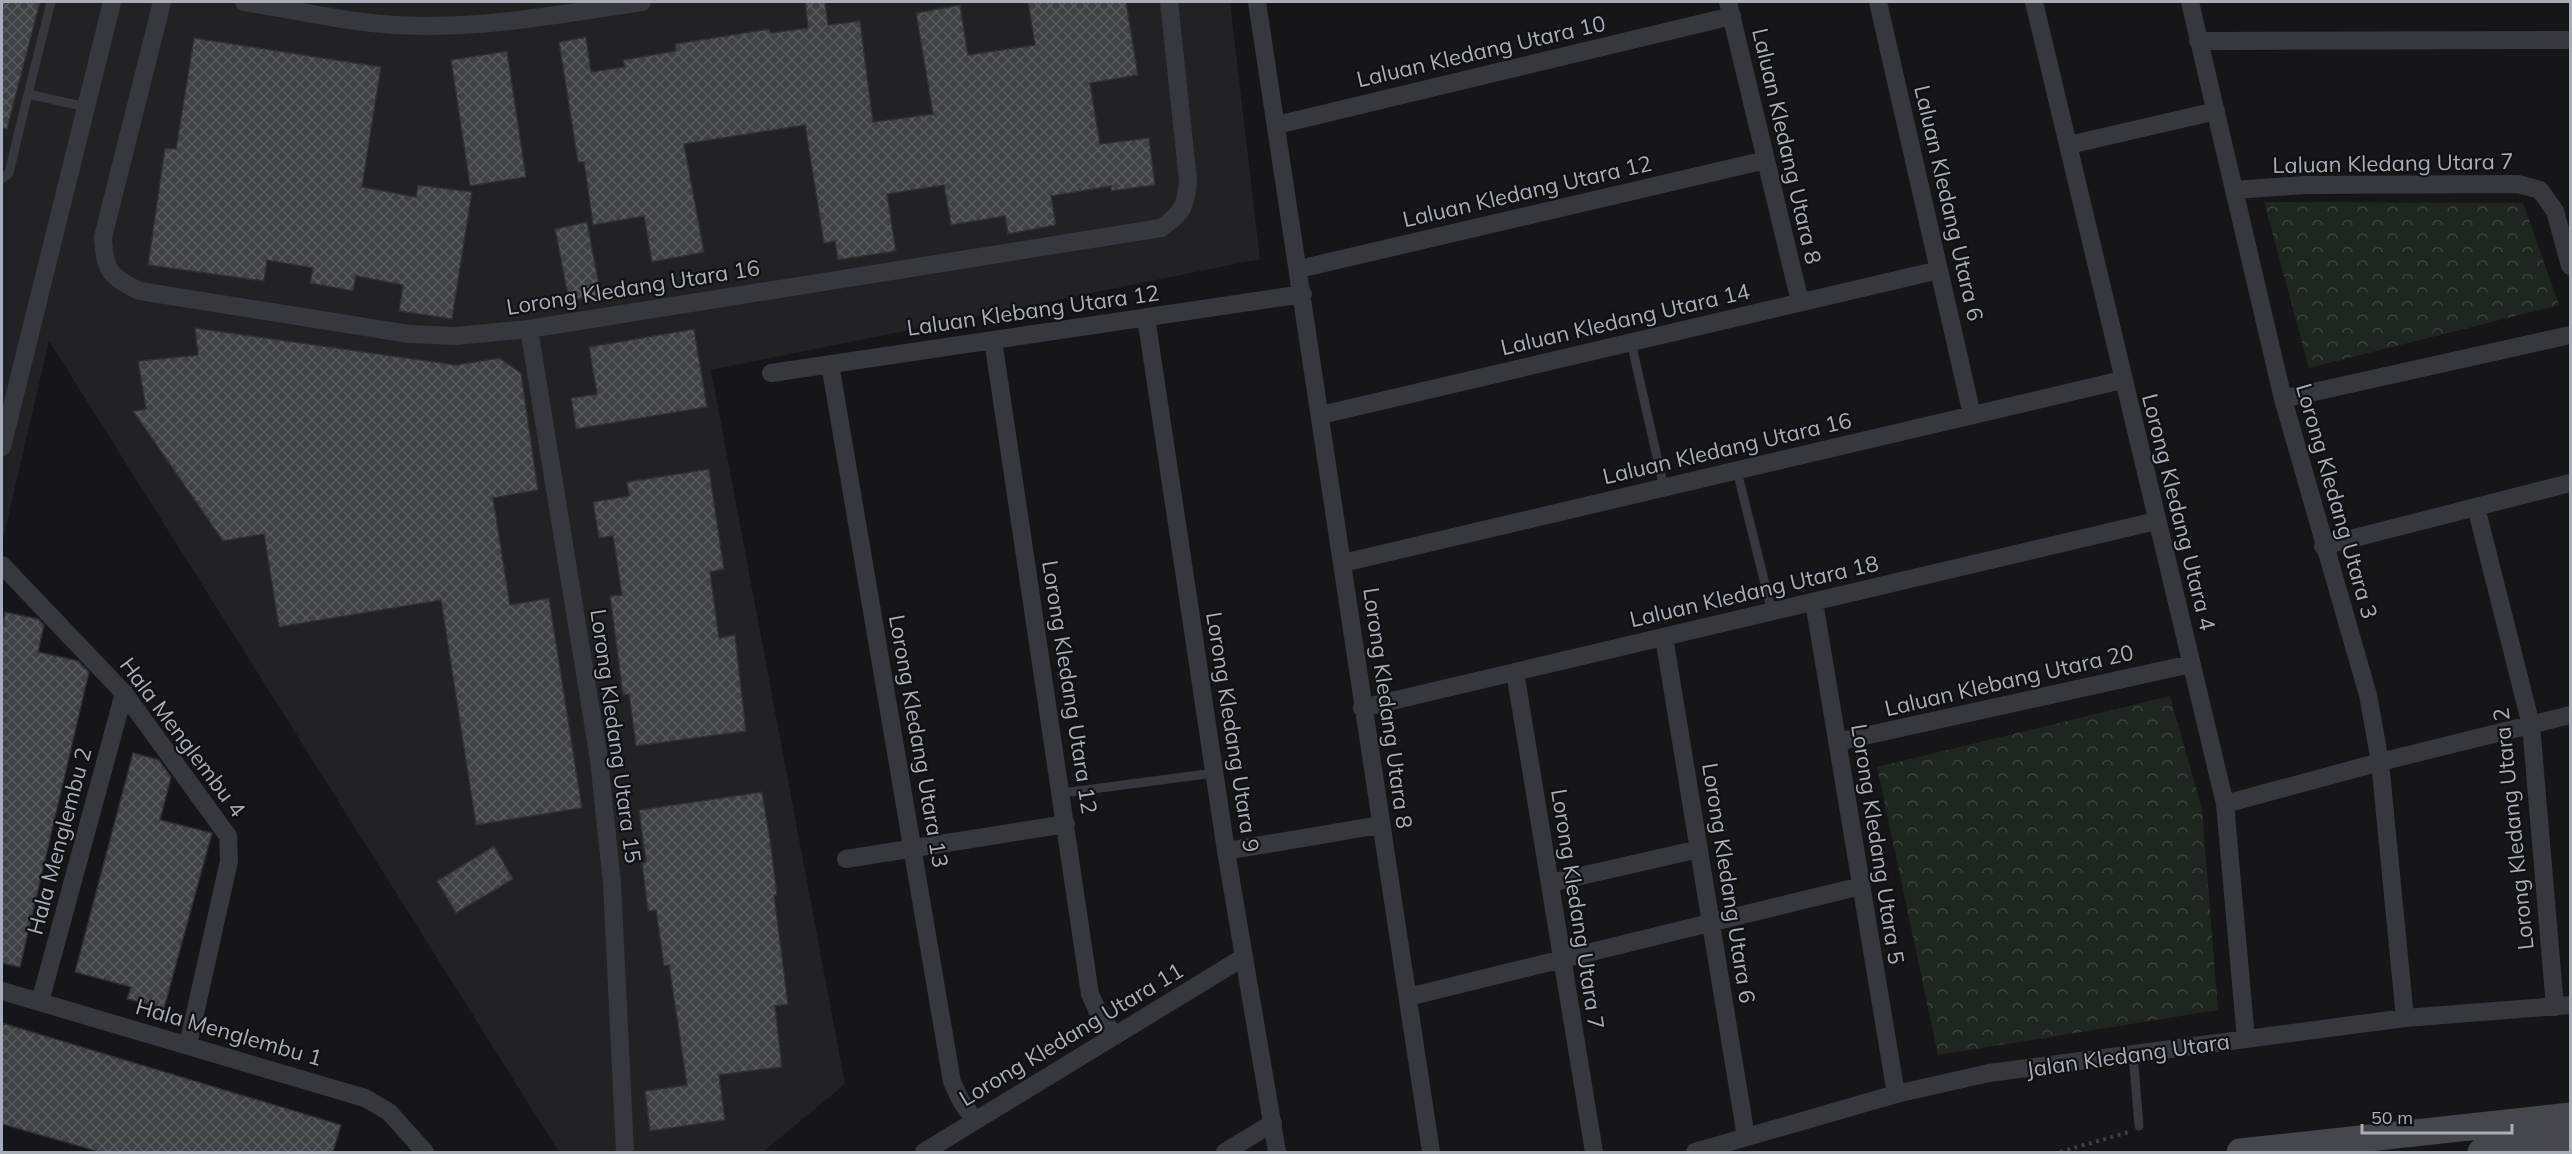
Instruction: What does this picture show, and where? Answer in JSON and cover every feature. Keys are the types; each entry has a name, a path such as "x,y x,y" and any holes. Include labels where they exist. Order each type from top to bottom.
{"main road":[{"path":"2240,1152 2571,1116"},
{"path":"2481,1152 2571,1143"}],"street":[{"path":"2,447 112,2"},
{"name":"Lorong Kledang Utara 16","path":"162,2 103,237 104,261 118,281 140,291 210,303 409,334 456,336 529,329 1161,228 1178,217 1187,201 1188,180 1169,2"},
{"path":"244,2 394,25 414,26 494,24 586,6 642,2"},
{"name":"Lorong Kledang Utara 8","path":"1257,2 1322,415 1362,708 1431,1152"},
{"name":"Laluan Kledang Utara 6","path":"1878,2 1972,415"},
{"name":"Lorong Kledang Utara 4","path":"2034,2 2122,380 2225,804 2246,1039"},
{"name":"Lorong Kledang Utara 3","path":"2190,2 2283,399 2323,546 2368,695 2380,762 2405,1018"},
{"name":"Laluan Kledang Utara 10","path":"1277,125 1730,9"},
{"name":"Laluan Kledang Utara 8","path":"1730,9 1800,302"},
{"path":"2198,41 2571,40"},
{"path":"2068,145 2216,111"},
{"name":"Laluan Kledang Utara 12","path":"1299,269 1766,160"},
{"name":"Laluan Kledang Utara 7","path":"2234,190 2304,185 2518,184 2540,190 2555,211 2571,266"},
{"name":"Laluan Kledang Utara 14","path":"1322,415 1939,270"},
{"name":"Laluan Klebang Utara 12","path":"771,373 1303,294"},
{"name":"Lorong Kledang Utara 9","path":"1146,317 1226,851 1277,1152"},
{"name":"Lorong Kledang Utara 15","path":"529,329 599,760 612,883 625,1152"},
{"path":"2283,399 2571,335"},
{"name":"Lorong Kledang Utara 12","path":"993,340 1090,994 1099,1014 1115,1036"},
{"name":"Lorong Kledang Utara 13","path":"830,364 952,1082 961,1101 975,1121"},
{"name":"Laluan Kledang Utara 16","path":"1343,563 2122,380"},
{"path":"2323,546 2571,483"},
{"name":"Lorong Kledang Utara 2","path":"2476,507 2532,725 2563,1006"},
{"name":"Laluan Kledang Utara 18","path":"1362,708 2156,521"},
{"name":"Hala Menglembu 4","path":"2,565 124,693 222,825 231,848 188,1045"},
{"name":"Lorong Kledang Utara 5","path":"1814,602 1896,1094"},
{"name":"Lorong Kledang Utara 6","path":"1664,637 1746,1137"},
{"name":"Laluan Klebang Utara 20","path":"1837,742 2191,664"},
{"name":"Lorong Kledang Utara 7","path":"1515,672 1594,1152"},
{"name":"Hala Menglembu 2","path":"40,1002 124,693"},
{"path":"2225,804 2380,762 2571,715"},
{"path":"846,859 1066,824"},
{"path":"1226,851 1380,825"},
{"path":"1550,883 1699,849"},
{"path":"1408,997 1861,886"},
{"name":"Lorong Kledang Utara 11","path":"924,1152 1244,957"},
{"name":"Hala Menglembu 1","path":"2,991 365,1098 389,1112 424,1152"},
{"name":"Jalan Kledang Utara","path":"1695,1152 1896,1094 1989,1073 2405,1018 2563,1006"},
{"path":"1225,1152 1273,1123"}],"lane":[{"path":"2,178 9,173 51,2"},
{"path":"28,94 86,107"},
{"path":"1631,342 1664,488"},
{"path":"1737,471 1772,612"},
{"path":"1062,793 1214,773"},
{"path":"2133,1054 2139,1126"}],"path":[{"path":"2060,1152 2127,1133 2139,1126"}],"shaded area":[{"path":"2,2 1230,2 1260,259 711,370 845,1084 763,1152 559,1152 49,341 2,543"}],"green space":[{"path":"2264,202 2523,203 2559,305 2309,368"},
{"path":"2170,696 2202,809 2218,1010 1938,1055 1877,767"}],"building":[{"path":"2,2 40,2 7,129 2,128"},
{"path":"805,2 825,2 828,25 860,21 873,122 933,114 916,13 960,5 968,55 1035,45 1028,2 1126,2 1138,75 1090,83 1100,144 1149,138 1155,185 1111,191 1111,186 1051,196 1056,225 1008,234 1005,216 951,225 944,185 887,194 896,251 838,260 835,241 824,243 805,125 684,144 704,252 652,262 644,216 593,225 584,162 578,162 559,42 586,37 591,72 625,67 623,60 676,51 675,44 769,29 770,33 808,28"},
{"path":"194,38 381,67 362,187 416,197 418,185 472,192 452,319 399,311 403,285 356,276 353,291 310,283 313,268 267,260 264,281 148,265 165,148 176,149"},
{"path":"507,51 526,177 470,186 451,60"},
{"path":"587,222 601,295 569,301 555,229"},
{"path":"195,328 456,365 499,358 521,373 538,490 493,498 510,605 549,598 582,808 476,825 441,600 279,627 264,534 223,541 133,411 146,409 138,361 198,355"},
{"path":"694,329 707,407 576,429 571,398 597,394 589,347"},
{"path":"709,469 724,569 710,572 719,638 735,635 746,731 636,746 629,694 623,695 610,596 622,595 613,536 599,538 593,502 629,496 627,482"},
{"path":"5,612 38,619 44,625 38,652 78,661 89,672 20,967 2,963 2,630"},
{"path":"133,753 159,760 171,777 160,820 212,833 164,1008 127,999 131,987 75,972"},
{"path":"762,792 771,846 777,895 774,895 788,1004 775,1006 782,1067 719,1075 725,1120 650,1131 645,1091 687,1085 669,965 664,966 656,910 648,911 642,863 646,862 639,810"},
{"path":"494,846 513,879 456,913 437,881"},
{"path":"2,1023 341,1125 333,1152 100,1152 2,1124"}]}
